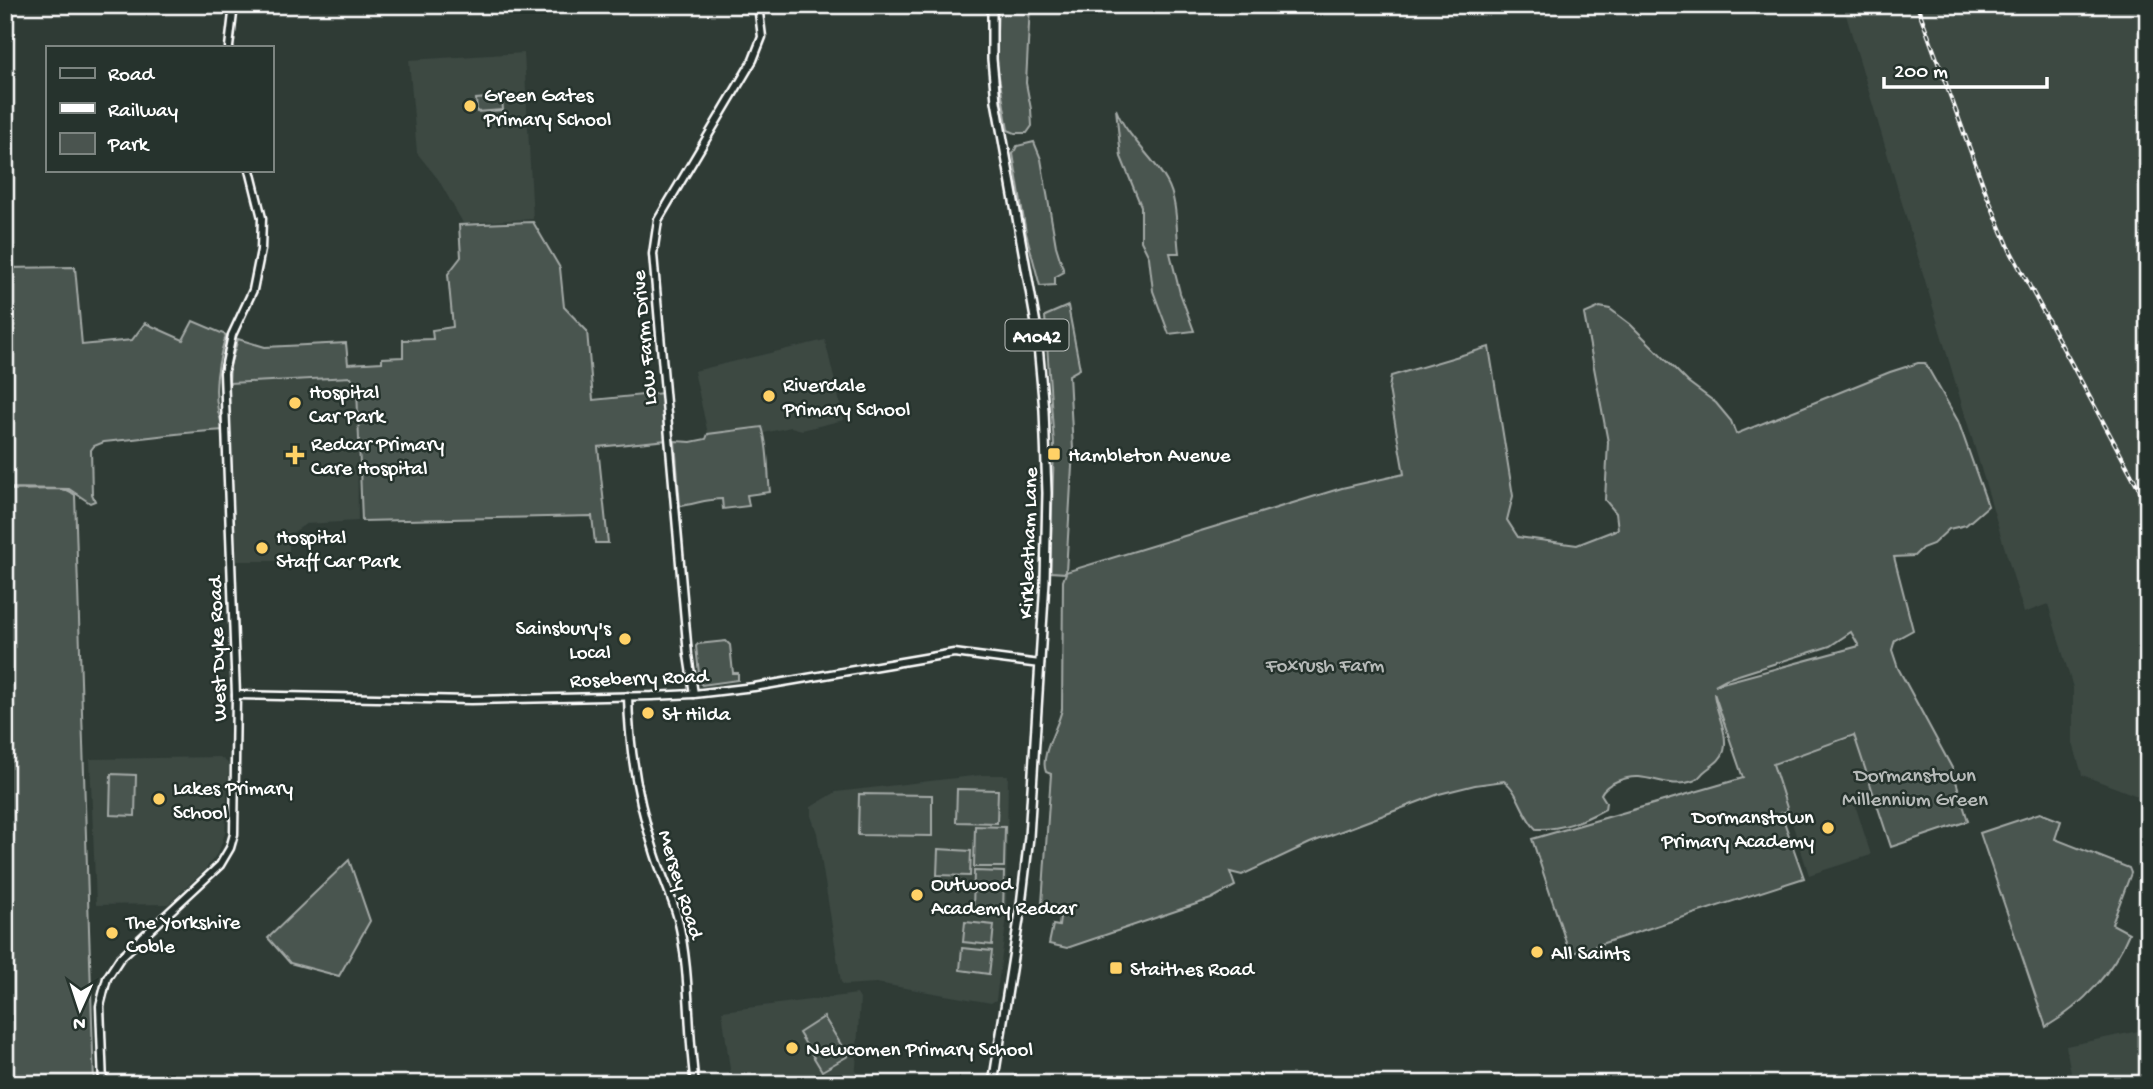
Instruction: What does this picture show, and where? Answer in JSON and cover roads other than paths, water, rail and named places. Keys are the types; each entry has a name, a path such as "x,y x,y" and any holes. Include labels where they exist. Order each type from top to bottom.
{"main road":[{"name":"Kirkleatham Lane","path":"992,5 996,101 1029,275 1044,410 1047,527 1027,859 993,1084"}],"street":[{"path":"229,46 234,5"},
{"name":"Low Farm Drive","path":"694,694 688,655 653,254 654,240 658,220 753,61 762,37 758,5"},
{"name":"West Dyke Road","path":"103,1084 100,1006 107,978 120,958 208,879 230,848 235,817 236,695 224,373 232,335 253,290 261,250 262,218 250,172"},
{"name":"Roseberry Road","path":"236,695 471,700 694,694 795,681 954,653 1040,664"},
{"name":"Mersey Road","path":"628,696 633,767 643,815 677,918 684,951 695,1084"}],"railway":[{"path":"1917,5 1986,193 2010,250 2148,505"}],"place":[{"name":"Green Gates Primary School","path":"470,106"},
{"name":"Riverdale Primary School","path":"769,396"},
{"name":"Hospital Car Park","path":"295,403"},
{"name":"Hambleton Avenue","path":"1054,454"},
{"name":"Redcar Primary Care Hospital","path":"295,455"},
{"name":"Hospital Staff Car Park","path":"262,548"},
{"name":"Sainsbury's Local","path":"625,639"},
{"name":"St Hilda","path":"648,713"},
{"name":"Lakes Primary School","path":"159,799"},
{"name":"Dormanstown Primary Academy","path":"1828,828"},
{"name":"Outwood Academy Redcar","path":"917,895"},
{"name":"The Yorkshire Coble","path":"112,933"},
{"name":"All Saints","path":"1537,952"},
{"name":"Staithes Road","path":"1116,968"},
{"name":"Newcomen Primary School","path":"792,1048"}],"park label":[{"name":"Foxrush Farm","path":"1325,664"},
{"name":"Dormanstown Millennium Green","path":"1915,786"}]}
